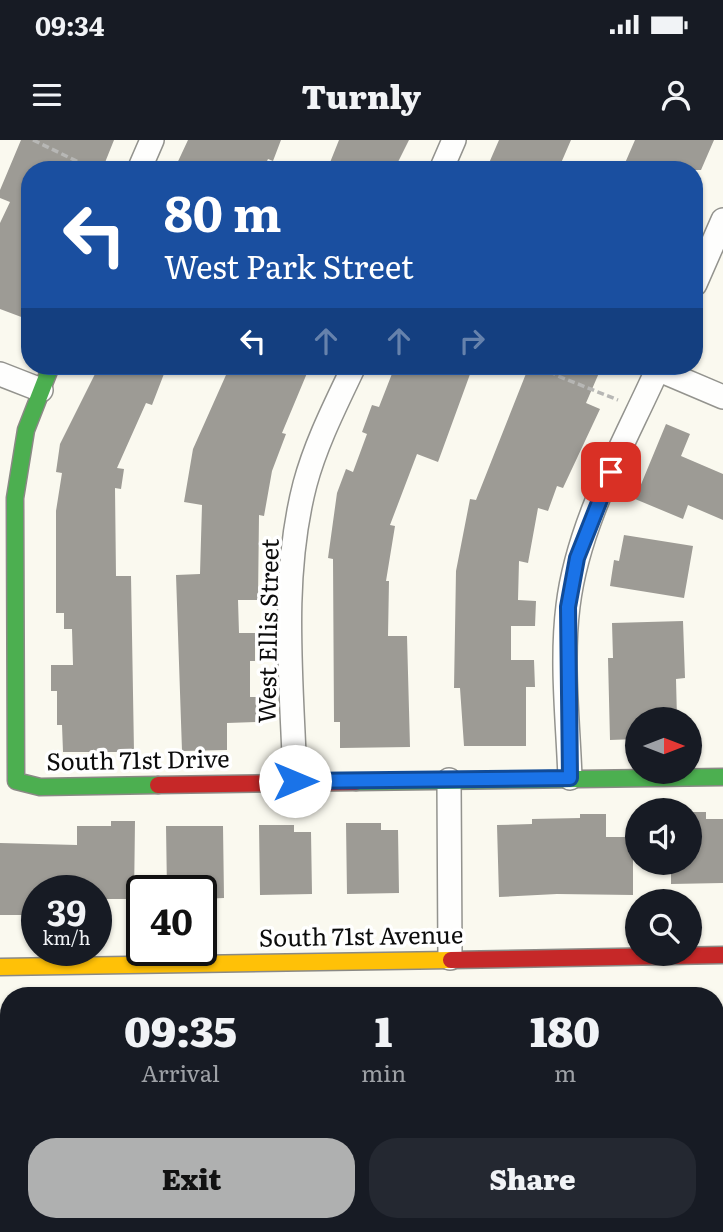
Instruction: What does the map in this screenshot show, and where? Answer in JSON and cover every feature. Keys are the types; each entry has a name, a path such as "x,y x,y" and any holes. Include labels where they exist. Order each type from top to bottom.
{"street":[{"path":"143,161 152,140"},
{"path":"445,161 454,140"},
{"path":"703,266 723,220"},
{"path":"0,374 41,390 47,375"},
{"name":"West Ellis Street","path":"295,781 290,596 296,526 317,446 350,375"},
{"path":"570,778 567,650 570,595 577,558 592,514 654,375"},
{"path":"675,375 723,397"},
{"name":"South 71st Drive","path":"41,390 26,430 15,498 16,781 40,787 295,781 723,777"},
{"path":"449,780 450,958"},
{"name":"South 71st Avenue","path":"0,967 723,955"}],"path":[{"path":"33,140 76,161"},
{"path":"556,375 639,409"}],"building":[{"path":"21,140 114,140 106,161 21,161 21,317 0,309 0,223 10,202 0,198 0,190"},
{"path":"188,140 281,140 273,161 178,161"},
{"path":"339,140 409,140 398,161 331,161"},
{"path":"499,140 571,140 562,161 490,161"},
{"path":"635,140 714,140 703,165 703,161 626,161"},
{"path":"94,375 164,375 152,405 146,403 117,468 124,469 121,489 115,488 116,576 131,576 134,752 63,752 62,725 57,725 57,691 51,691 51,665 73,665 72,629 64,629 64,613 56,613 56,511 62,473 56,472 60,444"},
{"path":"226,375 306,375 282,433 286,434 272,471 264,516 259,515 258,600 238,600 239,633 255,633 255,661 250,661 250,697 258,697 258,722 227,723 227,750 182,751 176,575 200,574 202,505 184,502 193,449"},
{"path":"391,375 470,375 438,462 417,454 390,525 395,526 386,581 389,581 388,636 407,636 410,747 340,748 340,722 334,722 333,559 328,558 337,493 346,469 353,472 367,434 362,432 372,405 379,407"},
{"path":"525,375 598,375 586,403 600,409 563,488 557,486 548,511 538,508 528,563 519,561 518,600 536,601 535,626 511,626 511,660 534,660 535,687 526,687 526,746 464,746 460,688 454,688 456,571 470,499 476,500"},
{"path":"666,424 690,434 681,456 723,474 723,520 688,505 683,519 635,499"},
{"path":"624,535 693,546 684,598 610,586 614,560 619,561"},
{"path":"683,621 685,678 676,679 677,707 625,707 625,739 610,740 608,658 613,658 612,623"},
{"path":"702,812 706,812 706,819 723,819 723,883 671,884 671,875 702,875"},
{"path":"580,814 606,814 606,837 625,837 625,875 633,875 633,889 625,889 625,895 499,897 497,825 532,824 532,819 580,818"},
{"path":"111,821 135,821 134,875 126,875 126,899 112,899 112,875 21,875 21,915 0,915 0,843 77,845 77,826 111,826"},
{"path":"346,823 381,823 381,830 398,830 399,893 347,894"},
{"path":"259,825 294,825 294,832 311,832 312,894 260,895"},
{"path":"166,826 223,826 224,898 217,898 217,875 167,875"}],"traffic: fast":[{"path":"47,375 26,430 15,498 16,781 40,787 158,785"},
{"path":"356,782 723,777"}],"traffic: slow":[{"path":"0,967 451,960"}],"traffic: jam":[{"path":"158,785 356,782"},
{"path":"451,960 723,955"}],"route":[{"path":"295,781 570,778 568,607 577,558 592,514 611,472"}]}
